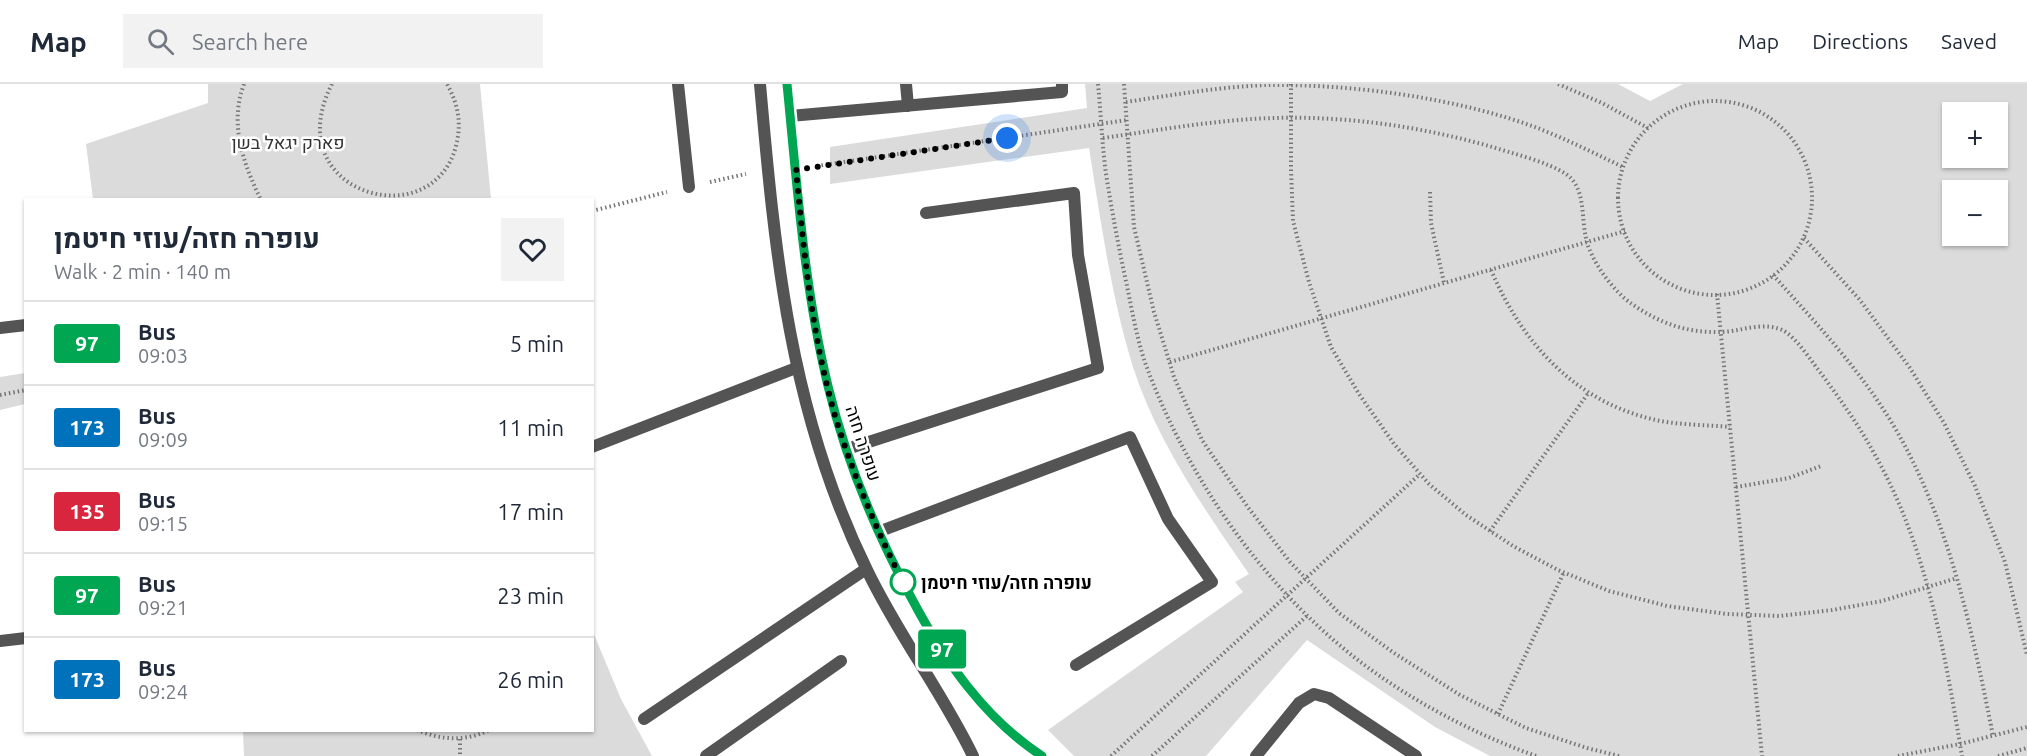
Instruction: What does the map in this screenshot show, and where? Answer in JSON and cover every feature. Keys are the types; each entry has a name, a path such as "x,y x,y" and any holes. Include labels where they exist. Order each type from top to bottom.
{"street":[{"path":"678,84 689,187"},
{"path":"760,84 778,262 796,368 811,427 827,475 866,569 913,655 973,756"},
{"name":"עופרה חזה","path":"787,84 812,310 827,384 847,449 878,532 926,626 973,693 1002,726 1042,756"},
{"path":"906,84 908,106"},
{"path":"790,116 1062,92 1062,84"},
{"path":"847,449 1098,368 1078,255 1074,193 926,213"},
{"path":"0,328 24,325"},
{"path":"594,446 796,368"},
{"path":"878,532 1130,437 1168,519 1212,582 1076,665"},
{"path":"644,719 866,569"},
{"path":"0,641 24,638"},
{"path":"706,756 841,661"},
{"path":"1256,756 1299,703 1314,694 1329,698 1416,756"}],"path":[{"path":"244,84 238,100 237,122 241,150 260,198"},
{"path":"332,84 322,103 319,125 322,147 332,167 350,184 372,194 387,197 420,190 440,175 454,155 460,132 458,108 447,84"},
{"path":"1098,84 1106,172 1134,318 1148,372 1170,422 1200,479 1247,549 1330,637 1385,679 1449,718 1503,744 1536,756"},
{"path":"1124,84 1134,227 1154,312 1174,378 1202,440 1247,506 1290,562 1339,613 1394,653 1460,695 1526,728 1619,756"},
{"path":"1558,84 1602,103 1648,128"},
{"path":"1126,102 1202,90 1268,85 1328,86 1390,91 1441,100 1539,129 1623,168"},
{"path":"1291,85 1293,221 1309,282 1331,347 1359,394 1394,444 1420,474 1466,515 1513,546 1564,572 1609,591 1667,606 1727,614 1779,616 1832,610 1882,601 1957,578"},
{"path":"1717,100 1750,107 1778,124 1798,147 1810,176 1812,208 1804,238 1787,264 1762,283 1733,294 1702,294 1672,285 1646,267 1628,239 1618,208 1620,175 1633,145 1648,128 1655,120 1685,105 1717,100"},
{"path":"1103,138 1228,121 1291,117 1350,119 1406,127 1473,142 1528,158 1567,175 1579,189 1586,242 1601,270 1621,297 1650,317 1681,329 1720,332 1764,326 1784,330 1802,349 1849,411 1876,457 1902,511 1920,562 1942,642 1962,756"},
{"path":"796,170 1127,120"},
{"path":"1430,192 1431,223 1444,283"},
{"path":"1170,362 1625,231"},
{"path":"1804,238 1860,300 1910,368 1944,423 1975,486 2005,561 2027,655"},
{"path":"1491,270 1503,298 1529,339 1572,382 1618,408 1666,422 1730,427"},
{"path":"1773,275 1865,384 1894,428 1921,480 1947,543 1957,578 1980,672 1992,736"},
{"path":"1717,294 1762,756"},
{"path":"0,395 24,390"},
{"path":"1490,531 1589,392"},
{"path":"1736,487 1789,478 1821,466"},
{"path":"1111,756 1420,474"},
{"path":"1498,714 1564,572"},
{"path":"1152,756 1308,615"},
{"path":"1898,756 1960,744 2027,727"},
{"path":"421,732 434,738 460,739 483,732"},
{"path":"460,739 460,756"},
{"path":"1998,756 2027,748"}],"green space":[{"name":"פארק יגאל בשן","path":"208,84 480,84 491,198 93,198 86,144 208,103"},
{"path":"1085,84 1618,84 1650,101 1683,84 2027,84 2027,756 1490,756 1435,727 1307,640 1206,756 1074,756 1048,730 1243,592 1235,582 1249,574 1183,475 1143,395 1125,340 1107,259 1089,148 830,184 830,147 1087,108"},
{"path":"24,373 24,404 0,410 0,377"},
{"path":"594,634 621,699 652,756 244,756 243,732 594,732"}],"bus line":[{"name":"97","path":"787,84 812,310 827,384 864,498 884,545 926,626 951,663 985,709 1025,745 1042,756"}],"place":[{"name":"עופרה חזה/עוזי חיטמן","path":"903,582"}],"route":[{"path":"903,582 906,588 864,498 827,384 812,310 796,170 1007,138"}]}
